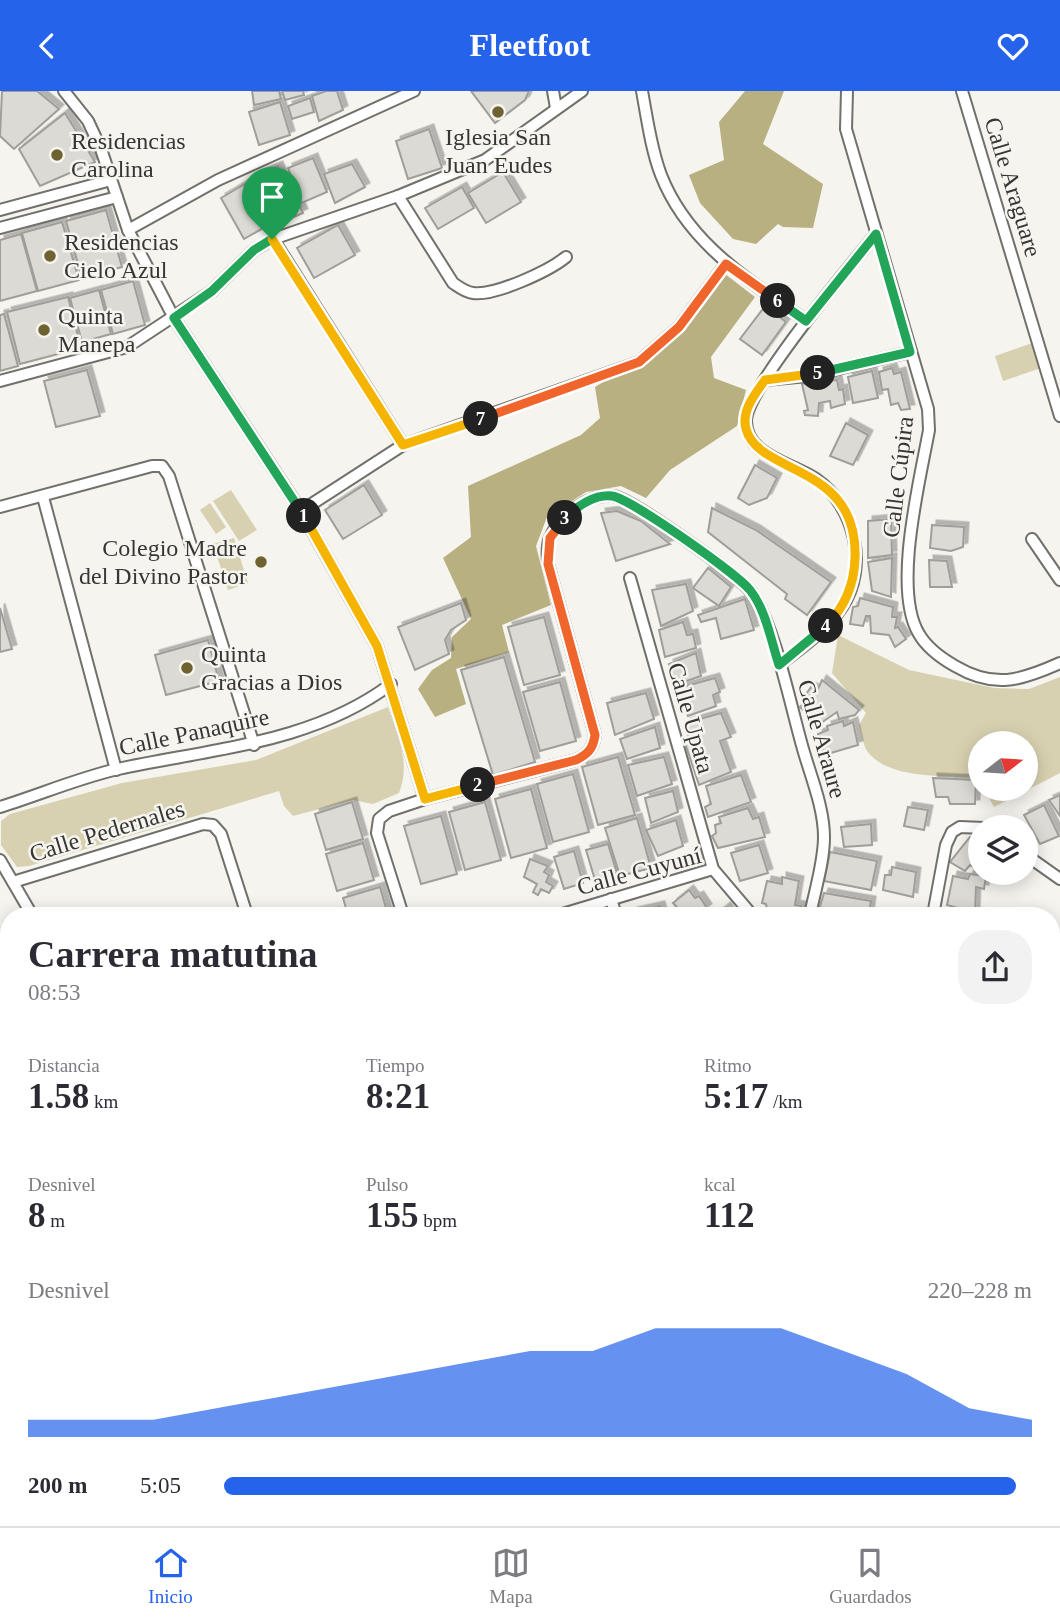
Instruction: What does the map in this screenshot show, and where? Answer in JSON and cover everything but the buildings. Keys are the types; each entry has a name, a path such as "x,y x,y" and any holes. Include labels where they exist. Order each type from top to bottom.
{"street":[{"path":"64,91 88,121 128,230 174,318 301,511 377,646 425,799 389,811 379,819 377,833 400,907"},
{"path":"128,230 218,180 414,91"},
{"path":"553,91 556,108"},
{"path":"0,381 127,347 212,291 254,250 272,239 398,196 485,160 582,91"},
{"path":"642,91 660,173 670,193 706,246 726,264 806,321"},
{"name":"Calle Cúpira","path":"847,91 846,129 928,409 929,430 908,565 913,621 919,635 948,663 987,681 1004,682 1060,663"},
{"name":"Calle Araguare","path":"962,91 1060,416"},
{"path":"0,210 111,180"},
{"path":"398,196 453,283 463,290 474,293 488,292 551,269 566,257"},
{"path":"0,228 117,197"},
{"path":"779,665 817,635 842,607 855,575 856,552 847,516 830,492 806,473 760,450 752,440 746,417 751,401 806,321 876,234"},
{"path":"272,239 403,445"},
{"path":"301,511 403,445 639,362 679,327 726,264"},
{"path":"765,380 808,376 910,352"},
{"path":"0,507 152,466 162,466 169,476 254,745"},
{"name":"Calle Araure","path":"425,799 576,760 587,755 593,746 595,735 548,564 547,550 558,525 588,502 613,496 626,500 742,582 757,601 779,665 821,815 824,835 811,907"},
{"path":"43,497 116,770"},
{"path":"1032,539 1060,580"},
{"name":"Calle Upata","path":"630,578 713,869"},
{"name":"Calle Panaquire","path":"0,807 116,770 254,745 365,704 391,684"},
{"name":"Calle Pedernales","path":"13,882 203,824 213,825 221,834 244,907"},
{"path":"935,907 948,838 960,827 968,827"},
{"path":"0,860 27,907"},
{"path":"1038,860 1055,868 1060,879"},
{"name":"Calle Cuyuní","path":"585,907 713,869 745,907"},
{"path":"611,899 614,907"}],"shaded area":[{"path":"745,91 784,91 763,144 823,184 813,228 783,227 778,224 756,244 733,239 700,203 689,175 724,160 719,122"},
{"path":"725,274 755,297 711,357 714,378 746,390 737,426 670,470 646,498 621,486 586,492 547,517 536,546 551,605 502,625 509,652 456,669 466,704 435,717 418,689 432,670 451,658 452,637 471,619 443,558 471,537 468,486 581,435 600,418 595,387 673,339"},
{"path":"1035,342 1044,367 1003,381 995,356"},
{"path":"231,490 257,530 239,541 213,501"},
{"path":"210,503 226,527 216,534 200,510"},
{"path":"234,538 248,583 228,590 213,544"},
{"path":"838,635 909,670 994,688 1029,689 1060,677 1060,773 1038,784 1038,731 968,731 968,778 918,774 889,767 867,751 859,725 866,713 832,673"},
{"path":"388,707 402,750 404,771 399,793 373,804 353,800 293,816 284,806 279,791 29,866 17,867 1,845 1,821 10,814 122,783 256,760"},
{"path":"991,801 1006,801 994,807"}],"place":[{"name":"Iglesia San Juan Eudes","path":"498,112"},
{"name":"Residencias Carolina","path":"57,155"},
{"name":"Residencias Cielo Azul","path":"50,256"},
{"name":"Quinta Manepa","path":"44,330"},
{"name":"Colegio Madre del Divino Pastor","path":"261,562"},
{"name":"Quinta Gracias a Dios","path":"187,668"}],"route":[{"path":"876,234 910,352 808,376 765,380 751,401 746,417 746,429 760,450 819,481 847,516 856,552 855,575 850,593 842,607 817,635 779,665 757,601 751,590 742,582 626,500 613,496 588,502 576,508 558,525 547,550 548,564 595,735 593,746 587,755 576,760 425,799 377,646 301,511 174,318 212,291 254,250 272,239 403,445 639,362 679,327 726,264 806,321 876,234"}]}
